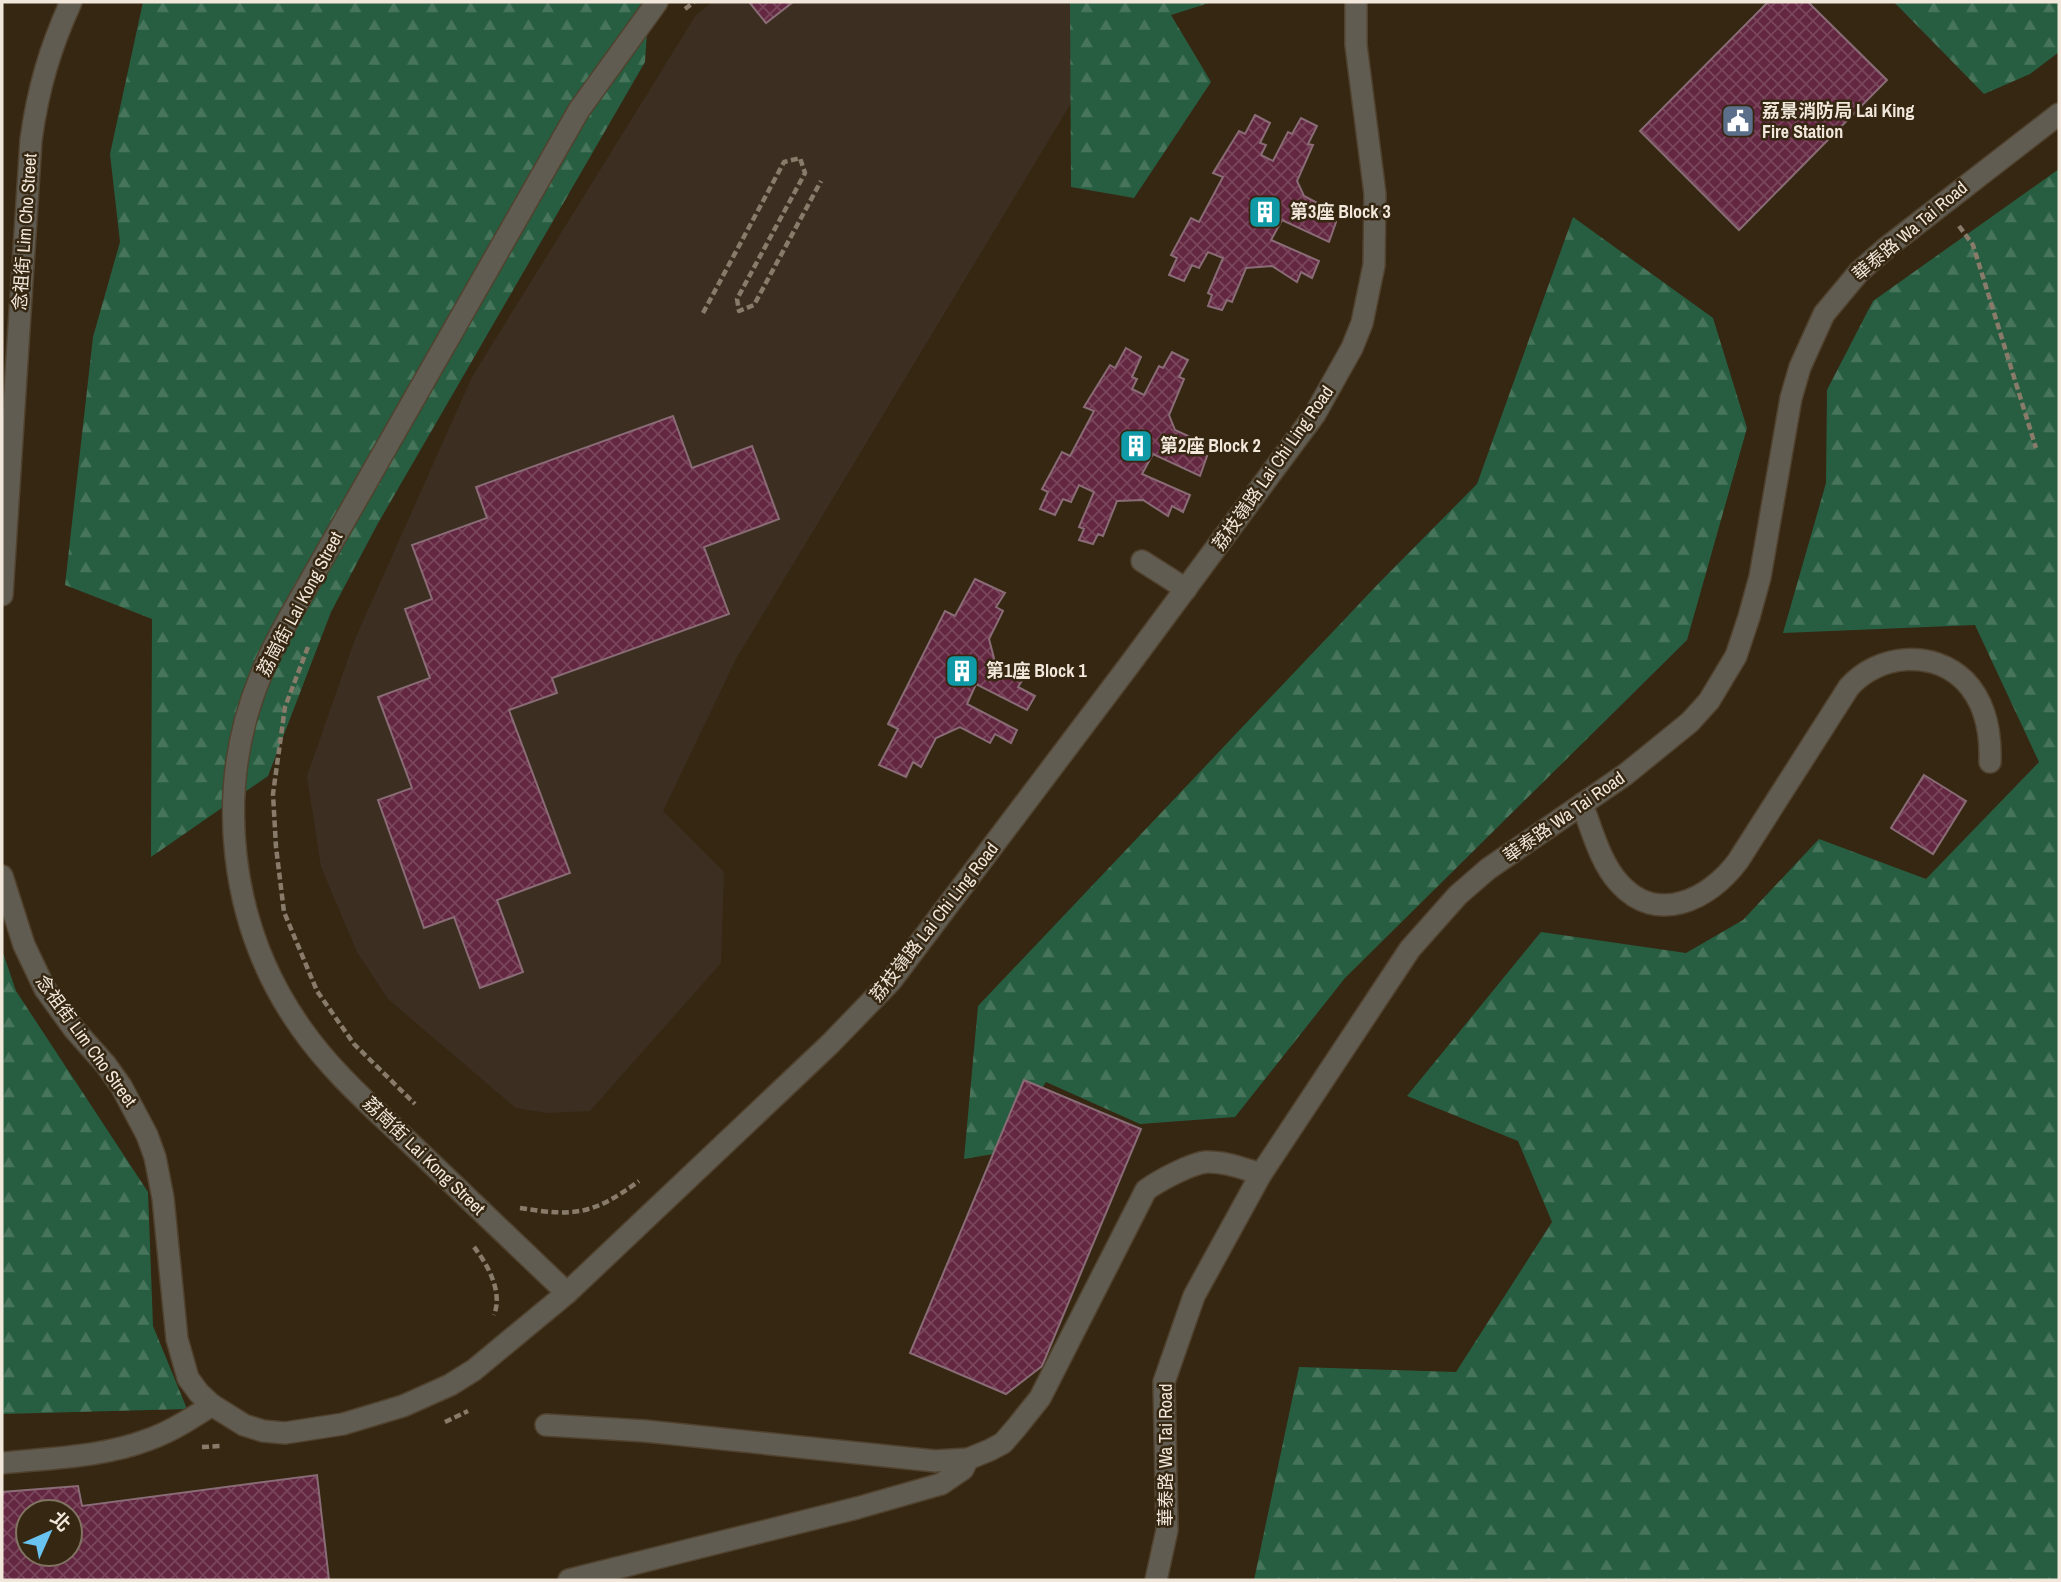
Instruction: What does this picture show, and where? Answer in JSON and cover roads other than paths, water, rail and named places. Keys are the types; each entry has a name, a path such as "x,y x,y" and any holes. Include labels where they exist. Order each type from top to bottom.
{"street":[{"name":"念祖街 Lim Cho Street","path":"2,594 31,140 50,51 71,2"},
{"name":"荔崗街 Lai Kong Street","path":"567,1293 359,1095 300,1028 267,971 243,902 237,869 233,804 236,772 250,706 260,677 289,618 579,110 657,2"},
{"name":"荔枝嶺路 Lai Chi Ling Road","path":"212,1405 244,1425 263,1431 285,1433 373,1416 425,1398 450,1385 498,1352 567,1293 830,1044 891,981 1186,589 1315,414 1339,375 1362,323 1374,265 1376,236 1371,151 1356,45 1356,2"},
{"name":"華泰路 Wa Tai Road","path":"1156,1580 1167,1530 1164,1382 1194,1296 1261,1174 1402,961 1432,922 1488,869 1626,775 1690,722 1709,701 1736,656 1760,577 1791,398 1804,357 1824,314 1859,272 1886,248 2059,114"},
{"path":"1142,561 1186,589"},
{"path":"1582,804 1607,865 1627,890 1655,904 1678,903 1700,896 1721,883 1738,861 1849,687 1875,666 1906,659 1938,664 1965,681 1982,706 1987,721 1991,740 1990,762"},
{"name":"念祖街 Lim Cho Street","path":"2,876 24,945 45,989 74,1030 121,1086 147,1135 155,1157 163,1198 177,1339 188,1378 212,1405"},
{"path":"546,1425 645,1431 935,1461 968,1459 1003,1443 1040,1398 1146,1190 1177,1173 1206,1162 1235,1166 1261,1174"},
{"path":"2,1463 103,1452 125,1447 167,1433 212,1405"},
{"path":"569,1580 857,1508 941,1484 963,1469 968,1459"}],"place":[{"name":"荔景消防局 Lai King Fire Station","path":"1738,121"},
{"name":"第3座 Block 3","path":"1265,212"},
{"name":"第2座 Block 2","path":"1136,446"},
{"name":"第1座 Block 1","path":"962,671"}]}
